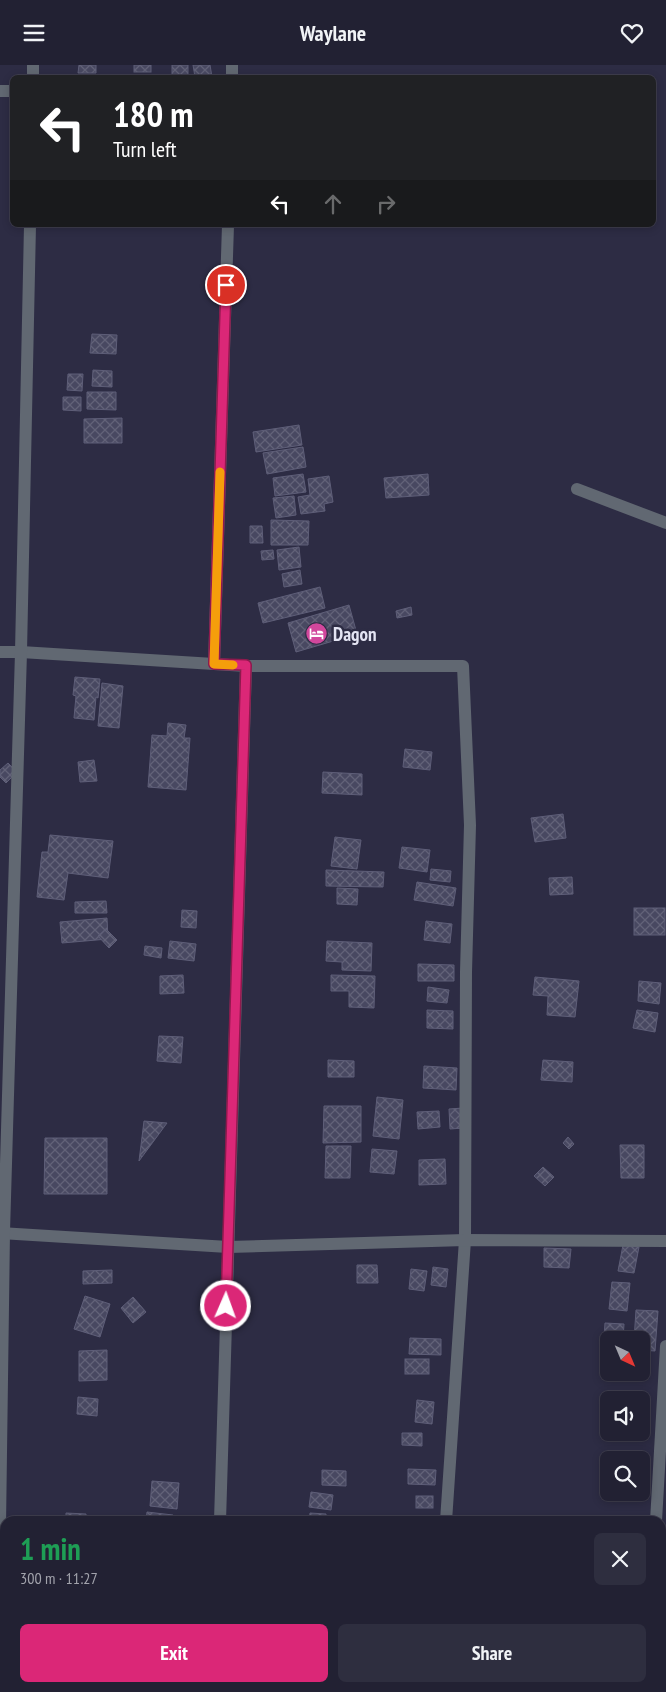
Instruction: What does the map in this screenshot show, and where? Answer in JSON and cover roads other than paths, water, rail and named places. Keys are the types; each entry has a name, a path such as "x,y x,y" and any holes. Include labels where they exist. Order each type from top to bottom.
{"street":[{"path":"0,1516 2,1232 21,652 30,227"},
{"path":"214,664 228,227"},
{"path":"577,489 666,523"},
{"path":"0,652 246,665 463,666 470,825 466,982 465,1240 446,1516"},
{"path":"220,1516 246,665"},
{"path":"2,1232 228,1247 465,1240 666,1241"},
{"path":"656,1516 666,1346"}],"place":[{"name":"Dagon","path":"317,634"}]}
